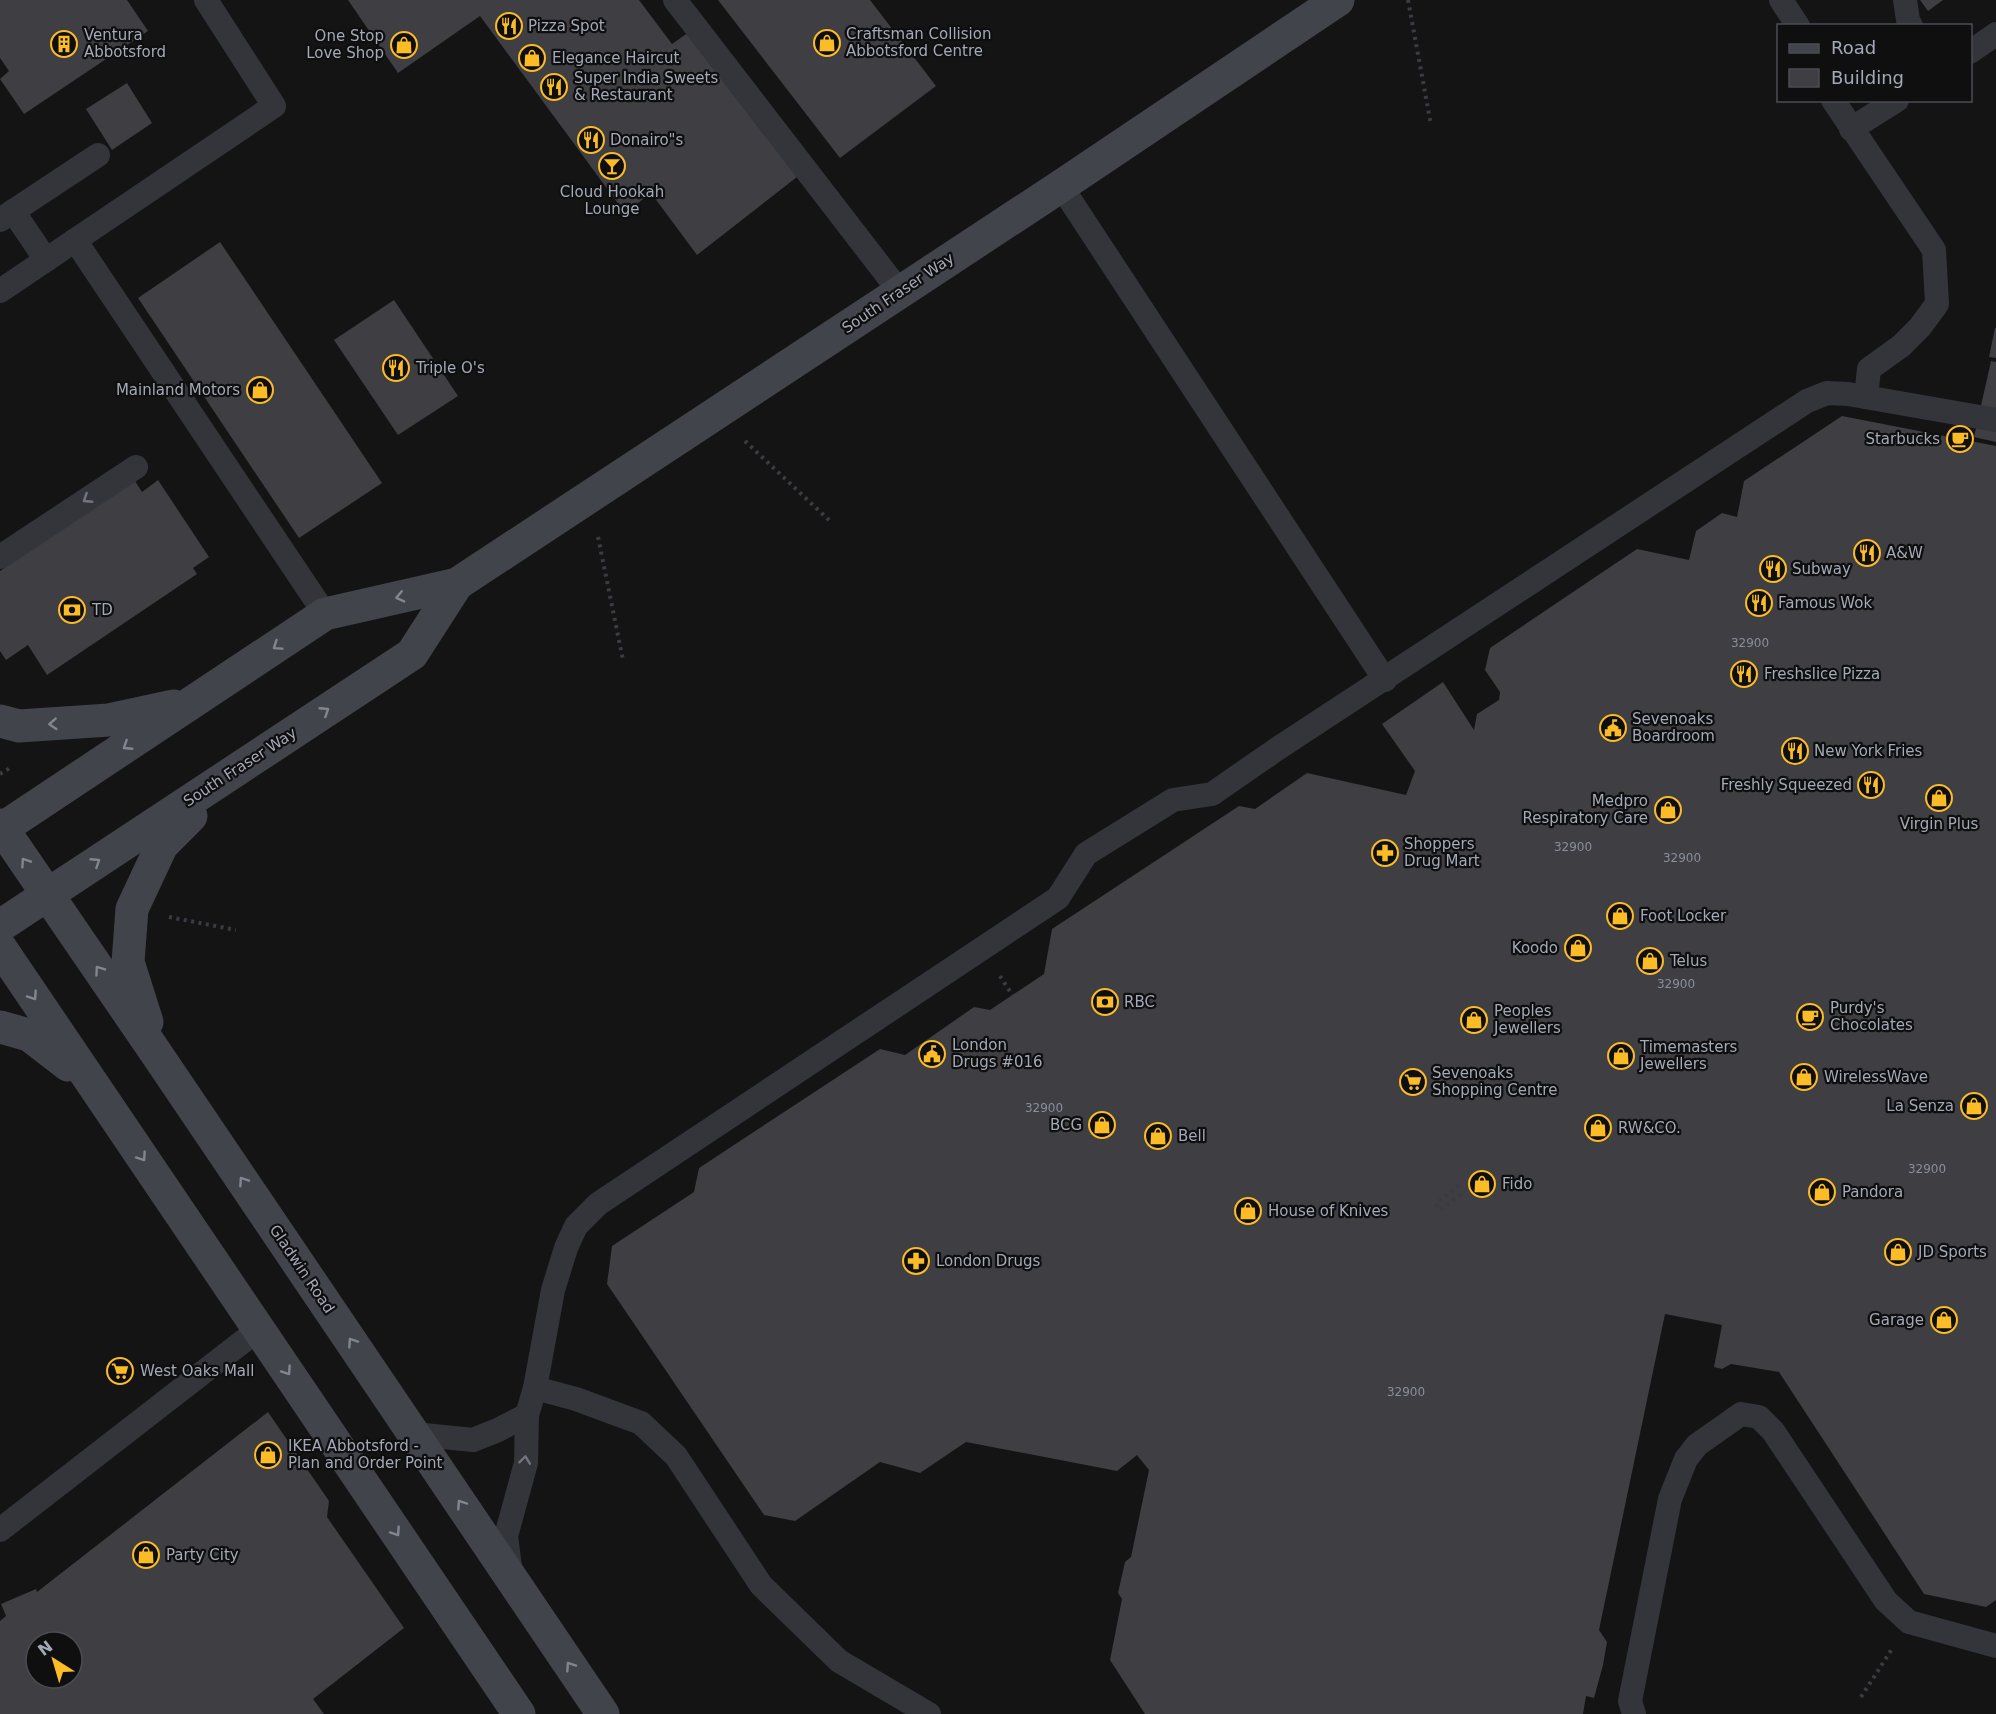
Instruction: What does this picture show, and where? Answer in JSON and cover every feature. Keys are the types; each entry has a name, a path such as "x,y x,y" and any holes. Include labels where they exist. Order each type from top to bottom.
{"main road":[{"name":"South Fraser Way","path":"1,828 325,614 457,584 1061,186 1338,0"},
{"name":"South Fraser Way","path":"0,926 411,654 457,584"},
{"path":"0,722 19,726 109,720 193,702"},
{"path":"156,1053 128,962 132,909 162,845 241,767"},
{"name":"Gladwin Road","path":"1,828 603,1714"},
{"path":"0,947 519,1714"},
{"path":"0,1027 29,1035 94,1087"}],"lane":[{"path":"0,291 274,106 206,0"},
{"path":"675,0 900,292"},
{"path":"1781,0 1797,24"},
{"path":"1905,0 1910,24"},
{"path":"1972,51 1996,34"},
{"path":"1834,102 1934,250 1937,304 1914,334 1869,369 1866,397"},
{"path":"1851,129 1894,102"},
{"path":"46,260 7,215 98,155"},
{"path":"1061,186 1385,680"},
{"path":"75,240 325,614"},
{"path":"512,1579 506,1536 526,1463 527,1415 535,1388 553,1290 566,1248 576,1226 598,1204 1058,898 1086,854 1173,800 1212,794 1807,401 1827,393 1866,397 1996,420"},
{"path":"0,557 136,467"},
{"path":"0,1530 259,1329"},
{"path":"535,1388 576,1399 641,1423 676,1456 761,1585 839,1661 929,1714"},
{"path":"1634,1714 1630,1701 1670,1499 1686,1459 1697,1445 1741,1414 1759,1418 1773,1431 1886,1601 1909,1622 1996,1646"},
{"path":"414,1434 472,1440 527,1415"}],"path":[{"path":"1408,0 1431,125"},
{"path":"716,414 830,521"},
{"path":"589,497 623,660"},
{"path":"0,774 10,768"},
{"path":"169,917 236,930"},
{"path":"1459,1185 1436,1203 1440,1210 1464,1192"},
{"path":"1861,1697 1909,1622"}],"building":[{"name":"Ventura Abbotsford","path":"0,0 127,0 148,31 24,114 0,79 9,71 0,58"},
{"path":"348,0 639,0 672,44 689,32 797,177 697,255 651,193 625,213 480,16 398,73"},
{"name":"Craftsman Collision Abbotsford Centre","path":"718,0 870,0 936,86 840,158"},
{"path":"1920,0 1943,0 1928,11"},
{"path":"127,83 152,123 112,150 86,109"},
{"name":"Mainland Motors","path":"220,242 382,483 299,538 138,298"},
{"name":"Triple O's","path":"394,300 458,396 398,435 334,340"},
{"path":"1996,328 1996,358 1989,357"},
{"path":"1991,361 1996,362 1996,442 1974,437"},
{"name":"Sevenoaks Shopping Centre","path":"1842,416 1996,446 1996,1600 1986,1607 1924,1594 1779,1372 1731,1364 1722,1369 1714,1367 1722,1325 1665,1314 1599,1630 1607,1642 1603,1665 1594,1698 1586,1696 1583,1714 1145,1714 1110,1660 1122,1599 1118,1593 1125,1562 1131,1557 1149,1470 1137,1455 1117,1471 966,1442 920,1473 880,1462 795,1521 764,1515 607,1284 612,1246 694,1192 699,1168 880,1049 905,1055 974,1007 990,1010 1044,974 1052,929 1239,806 1255,809 1307,773 1406,795 1415,771 1382,724 1443,682 1474,730 1477,714 1499,700 1500,692 1485,670 1490,648 1637,549 1689,560 1696,531 1722,513 1737,517 1744,481"},
{"name":"TD","path":"158,480 209,557 193,568 197,574 47,675 28,645 6,660 0,651 0,571 135,481 142,492"},
{"path":"268,1412 329,1501 327,1517 404,1628 313,1699 324,1714 0,1714 0,1621 6,1616 1,1604 36,1589 37,1592"}],"place":[{"name":"Pizza Spot","path":"509,26"},
{"name":"Craftsman Collision Abbotsford Centre","path":"827,43"},
{"name":"Ventura Abbotsford","path":"64,44"},
{"name":"One Stop Love Shop","path":"404,45"},
{"name":"Elegance Haircut","path":"532,58"},
{"name":"Super India Sweets & Restaurant","path":"554,87"},
{"name":"Donairo\"s","path":"591,140"},
{"name":"Cloud Hookah Lounge","path":"612,166"},
{"name":"Triple O's","path":"396,368"},
{"name":"Mainland Motors","path":"260,390"},
{"name":"Starbucks","path":"1960,439"},
{"name":"A&W","path":"1867,553"},
{"name":"Subway","path":"1773,569"},
{"name":"Famous Wok","path":"1759,603"},
{"name":"TD","path":"72,610"},
{"name":"Freshslice Pizza","path":"1744,674"},
{"name":"Sevenoaks Boardroom","path":"1613,728"},
{"name":"New York Fries","path":"1795,751"},
{"name":"Freshly Squeezed","path":"1871,785"},
{"name":"Virgin Plus","path":"1939,798"},
{"name":"Medpro Respiratory Care","path":"1668,810"},
{"name":"Shoppers Drug Mart","path":"1385,853"},
{"name":"Foot Locker","path":"1620,916"},
{"name":"Koodo","path":"1578,948"},
{"name":"Telus","path":"1650,961"},
{"name":"RBC","path":"1105,1002"},
{"name":"Purdy's Chocolates","path":"1810,1017"},
{"name":"Peoples Jewellers","path":"1474,1020"},
{"name":"London Drugs #016","path":"932,1054"},
{"name":"Timemasters Jewellers","path":"1621,1056"},
{"name":"WirelessWave","path":"1804,1077"},
{"name":"Sevenoaks Shopping Centre","path":"1413,1082"},
{"name":"La Senza","path":"1974,1106"},
{"name":"BCG","path":"1102,1125"},
{"name":"RW&CO.","path":"1598,1128"},
{"name":"Bell","path":"1158,1136"},
{"name":"Fido","path":"1482,1184"},
{"name":"Pandora","path":"1822,1192"},
{"name":"House of Knives","path":"1248,1211"},
{"name":"JD Sports","path":"1898,1252"},
{"name":"London Drugs","path":"916,1261"},
{"name":"Garage","path":"1944,1320"},
{"name":"West Oaks Mall","path":"120,1371"},
{"name":"IKEA Abbotsford - Plan and Order Point","path":"268,1455"},
{"name":"Party City","path":"146,1555"}]}
